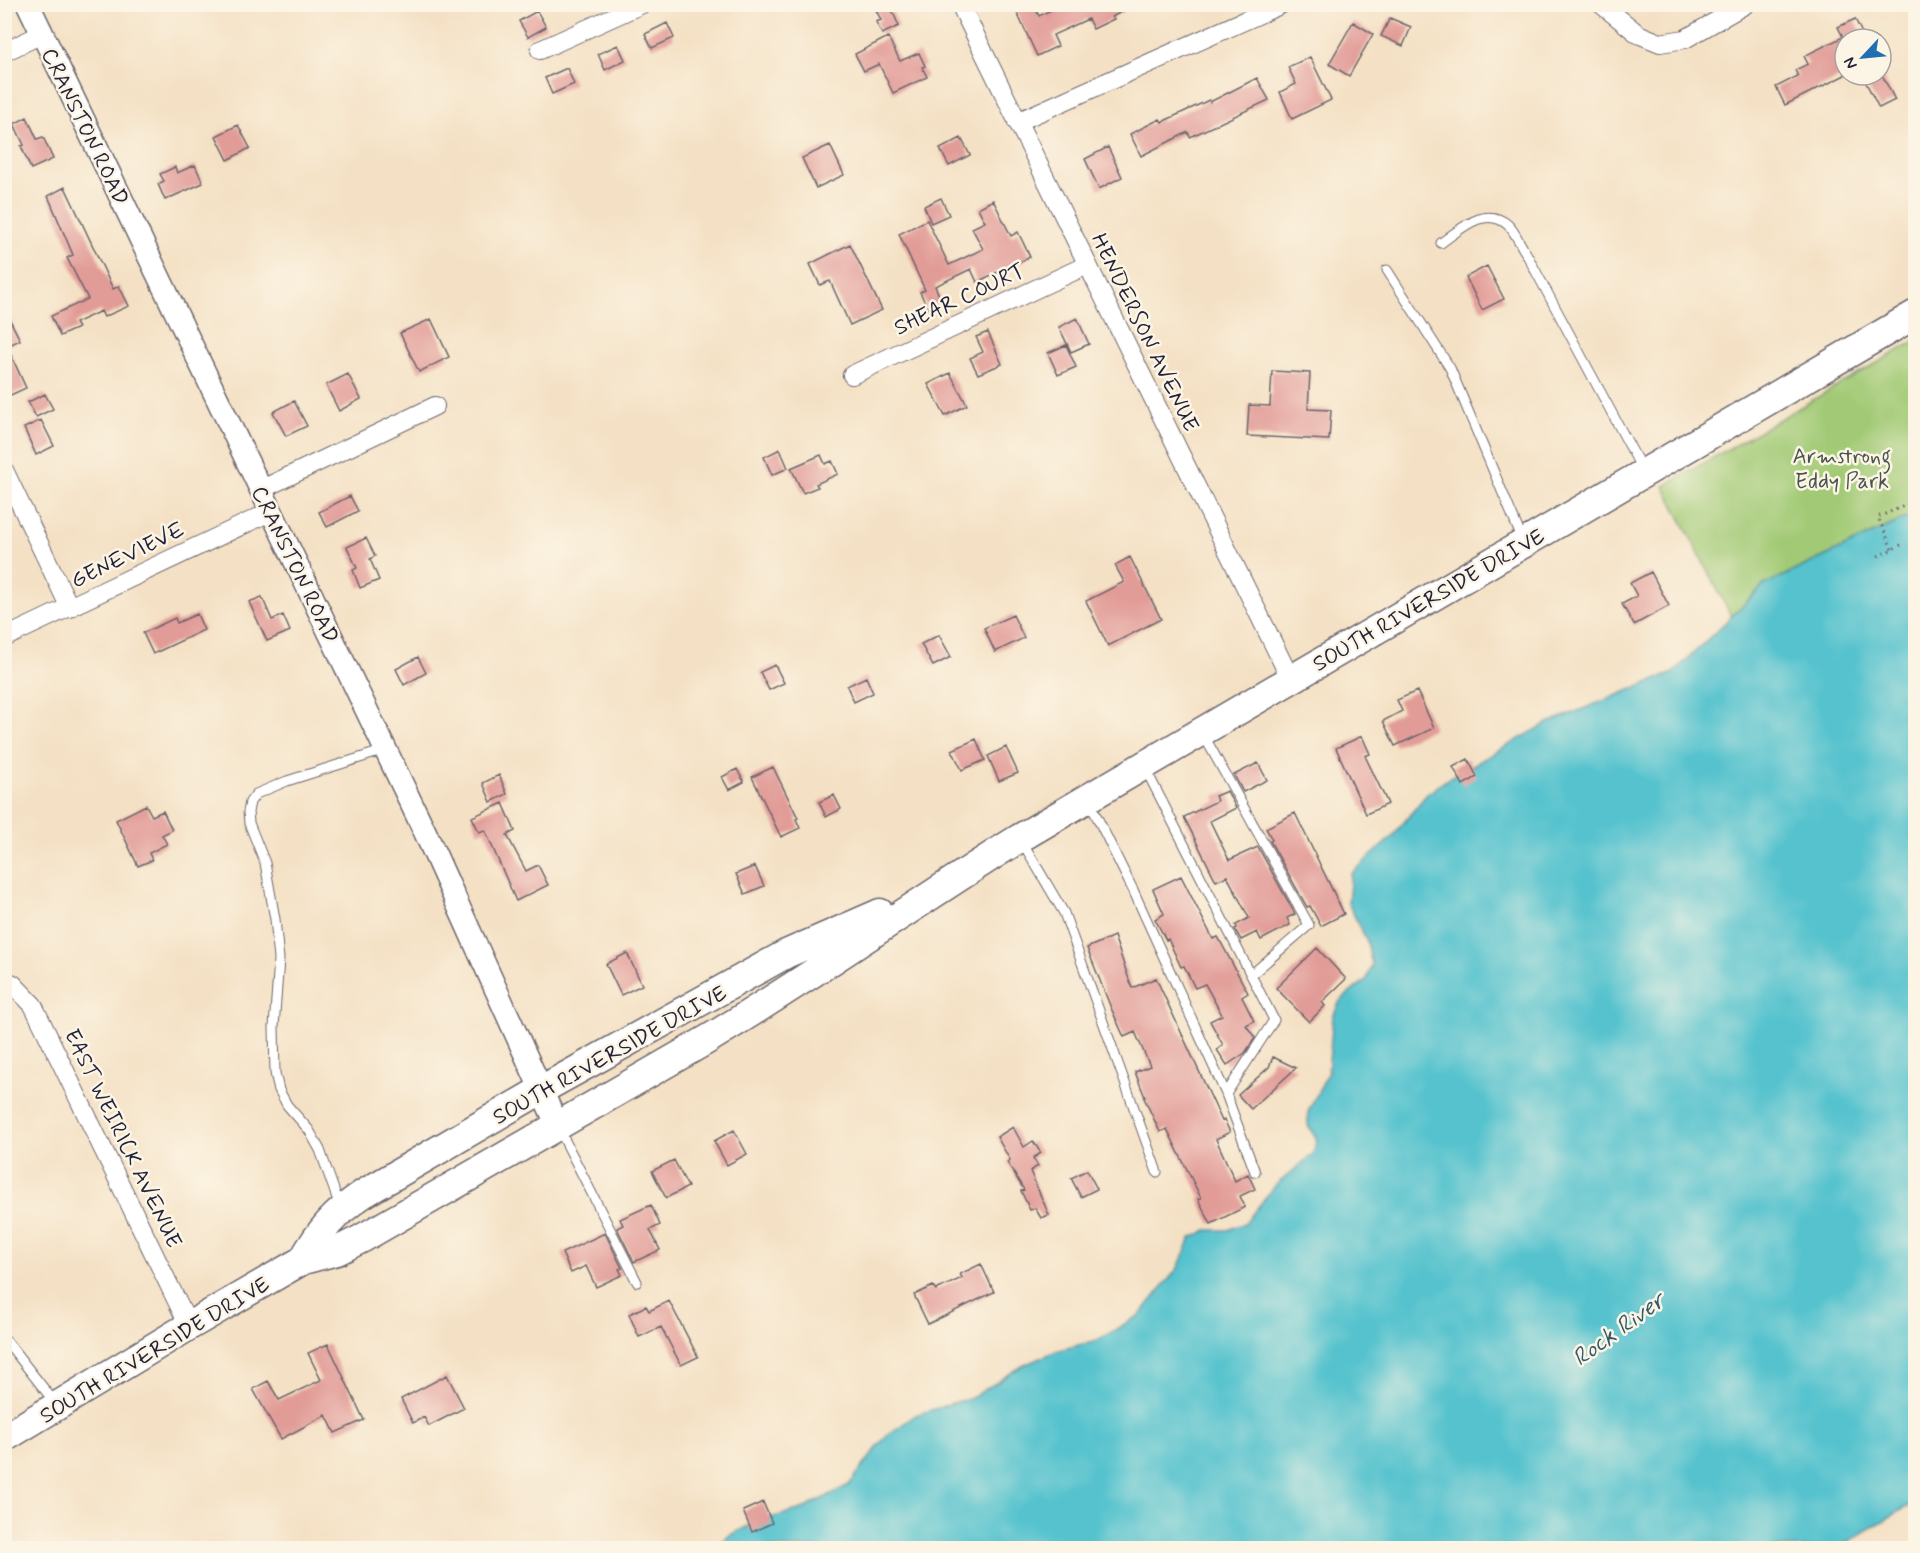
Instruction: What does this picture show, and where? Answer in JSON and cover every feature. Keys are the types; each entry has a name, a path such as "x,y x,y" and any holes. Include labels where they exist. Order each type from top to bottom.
{"main road":[{"name":"SOUTH RIVERSIDE DRIVE","path":"4,1438 303,1260 338,1251 361,1239 754,1012 1020,838 1916,314"},
{"name":"SOUTH RIVERSIDE DRIVE","path":"303,1260 327,1223 343,1207 542,1090 786,954 942,887"}],"street":[{"name":"CRANSTON ROAD","path":"28,4 425,832 558,1127"},
{"path":"540,50 642,4"},
{"name":"HENDERSON AVENUE","path":"960,4 1290,680"},
{"path":"1017,123 1282,4"},
{"path":"1600,4 1638,34 1660,43 1684,39 1746,4"},
{"path":"4,52 42,34"},
{"name":"SHEAR COURT","path":"852,375 1087,265"},
{"path":"260,490 435,405"},
{"path":"4,470 70,608"},
{"name":"GENEVIEVE","path":"4,638 270,512"},
{"name":"EAST WEIRICK AVENUE","path":"4,980 14,984 33,1005 189,1326"}],"lane":[{"path":"1441,243 1474,220 1492,216 1509,225 1644,473"},
{"path":"1387,270 1450,368 1524,544"},
{"path":"1202,732 1309,925 1251,975"},
{"path":"343,1207 338,1201 320,1150 309,1130 287,1105 279,1090 275,1073 274,1027 279,959 275,919 265,863 249,823 248,812 250,802 256,794 287,781 385,750"},
{"path":"1144,765 1274,1020 1227,1094"},
{"path":"1088,799 1134,892 1227,1094 1255,1172"},
{"path":"1020,838 1064,913 1157,1172"},
{"path":"558,1127 637,1282"},
{"path":"4,1338 57,1406"}],"path":[{"path":"1892,549 1878,517 1916,501"},
{"path":"1878,556 1905,543"}],"green space":[{"name":"Armstrong Eddy Park","path":"1915,341 1915,514 1764,585 1732,618 1664,486"}],"water":[{"name":"Rock River","path":"1915,514 1915,1502 1838,1548 714,1548 730,1535 757,1522 805,1508 849,1485 886,1436 916,1415 975,1396 1022,1366 1056,1351 1098,1340 1140,1315 1178,1268 1191,1238 1207,1230 1228,1230 1245,1223 1275,1186 1313,1154 1317,1140 1308,1125 1308,1112 1328,1072 1333,1017 1340,1001 1367,979 1372,965 1367,941 1348,903 1351,874 1392,837 1426,795 1446,780 1548,723 1673,673 1764,585"}],"building":[{"path":"873,4 889,4 899,26 882,34 876,22 881,20"},
{"path":"1013,4 1033,4 1039,16 1063,4 1136,4 1112,17 1114,19 1093,29 1088,19 1053,35 1058,46 1037,56"},
{"path":"537,11 546,27 528,37 519,21"},
{"path":"1390,18 1411,27 1403,46 1381,36"},
{"path":"1855,19 1859,27 1838,27"},
{"path":"1353,22 1373,34 1349,76 1329,64"},
{"path":"667,23 674,38 652,48 645,34"},
{"path":"888,37 900,61 919,53 927,77 893,93 879,64 864,71 855,54"},
{"path":"1833,42 1833,81 1785,105 1776,87 1798,76 1795,70 1808,64 1804,56"},
{"path":"618,45 625,60 605,70 598,54"},
{"path":"1310,57 1331,100 1292,119 1280,92 1296,84 1288,67"},
{"path":"567,68 574,84 552,94 545,78"},
{"path":"1257,78 1269,100 1190,137 1188,132 1141,156 1130,134 1160,119 1162,122 1209,100 1210,102"},
{"path":"1868,87 1888,87 1895,100 1879,108"},
{"path":"27,117 37,139 43,137 53,159 31,169 21,146 24,145 14,124"},
{"path":"238,125 250,148 228,160 216,136"},
{"path":"961,138 970,155 949,166 940,149"},
{"path":"830,145 844,175 816,188 802,158"},
{"path":"1108,147 1122,177 1099,189 1085,159"},
{"path":"195,165 203,183 165,200 158,184 164,181 160,174 175,167 177,173"},
{"path":"65,187 113,289 119,286 129,306 104,317 101,311 75,323 78,328 60,336 51,316 88,299 67,258 73,255 48,196"},
{"path":"941,198 949,215 931,223 924,206"},
{"path":"993,200 1011,236 1018,232 1030,257 977,282 971,269 935,286 942,302 928,309 920,292 925,290 899,234 927,220 949,265 983,249 972,228 985,222 978,208"},
{"path":"850,244 882,310 850,325 830,281 820,285 810,264"},
{"path":"1487,266 1504,299 1482,310 1466,277"},
{"path":"4,308 20,340 7,346 26,388 4,398"},
{"path":"1077,318 1089,344 1071,352 1059,327"},
{"path":"431,319 449,357 419,372 400,333"},
{"path":"988,332 1002,364 978,374 970,358 983,352 976,337"},
{"path":"1066,345 1076,367 1058,375 1048,353"},
{"path":"1272,371 1310,373 1308,409 1331,410 1329,440 1247,436 1249,405 1270,406"},
{"path":"950,373 967,405 945,416 928,384"},
{"path":"348,374 361,399 339,411 326,385"},
{"path":"45,394 53,409 36,417 28,402"},
{"path":"294,401 307,426 286,436 273,412"},
{"path":"41,420 54,446 36,455 24,428"},
{"path":"780,449 788,468 772,475 764,457"},
{"path":"821,455 825,464 832,461 838,474 816,484 818,487 803,493 791,468"},
{"path":"350,496 358,511 327,527 319,512"},
{"path":"366,538 375,556 370,559 379,580 360,588 353,570 357,568 347,547"},
{"path":"1130,557 1161,619 1108,646 1086,601 1124,582 1115,565"},
{"path":"1651,572 1669,606 1634,625 1622,604 1637,596 1630,583"},
{"path":"262,597 272,620 283,615 290,631 267,641 249,602"},
{"path":"197,614 204,630 153,654 143,633 175,618 177,623"},
{"path":"1013,615 1024,638 995,652 984,628"},
{"path":"939,635 951,657 933,666 921,644"},
{"path":"418,657 426,673 404,685 396,669"},
{"path":"775,665 784,683 769,690 760,672"},
{"path":"866,677 873,693 854,702 847,686"},
{"path":"1417,691 1434,728 1395,746 1383,721 1402,711 1397,700"},
{"path":"1362,736 1370,754 1365,756 1388,804 1366,814 1336,748"},
{"path":"976,739 985,760 962,770 952,750"},
{"path":"1006,747 1018,773 999,781 988,756"},
{"path":"1468,759 1477,777 1463,785 1453,767"},
{"path":"1258,763 1267,780 1243,792 1234,775"},
{"path":"773,767 798,818 796,819 800,828 781,837 752,777"},
{"path":"737,769 744,782 729,790 722,777"},
{"path":"499,775 507,794 491,802 483,783"},
{"path":"1227,791 1236,808 1210,821 1229,860 1258,847 1295,914 1287,918 1290,925 1261,940 1257,932 1241,940 1235,929 1236,925 1249,918 1227,876 1216,881 1184,817 1217,801 1215,796"},
{"path":"834,795 841,809 826,817 819,802"},
{"path":"503,803 515,831 507,835 526,871 538,865 548,885 516,901 485,830 479,832 472,817"},
{"path":"146,805 152,816 163,811 172,830 162,835 167,844 149,853 152,860 138,866 116,820"},
{"path":"1295,813 1344,914 1321,926 1310,906 1307,907 1270,841 1272,840 1266,828"},
{"path":"755,866 764,886 745,894 736,874"},
{"path":"1181,876 1213,939 1218,937 1248,993 1242,997 1254,1021 1246,1025 1255,1038 1245,1053 1227,1065 1217,1050 1223,1045 1210,1021 1222,1015 1205,984 1195,988 1155,919 1164,914 1153,889"},
{"path":"1114,936 1132,988 1156,978 1222,1121 1224,1120 1230,1132 1216,1139 1235,1181 1248,1174 1255,1189 1240,1196 1245,1207 1211,1224 1198,1199 1201,1198 1167,1129 1160,1132 1144,1098 1135,1072 1150,1066 1135,1032 1124,1037 1087,948"},
{"path":"1317,948 1346,979 1322,1002 1325,1006 1309,1022 1276,988"},
{"path":"627,953 642,985 621,995 606,964"},
{"path":"1273,1057 1296,1068 1251,1109 1238,1095 1269,1067"},
{"path":"1013,1127 1024,1147 1033,1141 1041,1153 1033,1158 1038,1166 1030,1171 1049,1215 1041,1218 1035,1208 1030,1210 1021,1191 1024,1190 1007,1162 1010,1160 997,1137"},
{"path":"734,1130 747,1154 727,1165 714,1141"},
{"path":"674,1160 688,1187 666,1198 652,1171"},
{"path":"1087,1170 1097,1189 1081,1197 1071,1178"},
{"path":"651,1205 660,1225 650,1230 660,1250 634,1262 617,1228 623,1225 620,1219"},
{"path":"605,1233 622,1268 619,1269 622,1275 596,1287 586,1266 571,1273 562,1253"},
{"path":"981,1264 994,1292 928,1324 914,1295 933,1286 936,1290 962,1278 960,1274"},
{"path":"669,1301 698,1357 681,1365 661,1327 639,1337 629,1314 646,1306 649,1311"},
{"path":"328,1344 364,1420 335,1433 326,1415 281,1439 253,1389 268,1381 279,1400 321,1380 308,1353"},
{"path":"447,1375 464,1408 429,1426 424,1417 413,1423 401,1399"},
{"path":"763,1502 772,1523 752,1532 743,1511"}]}
